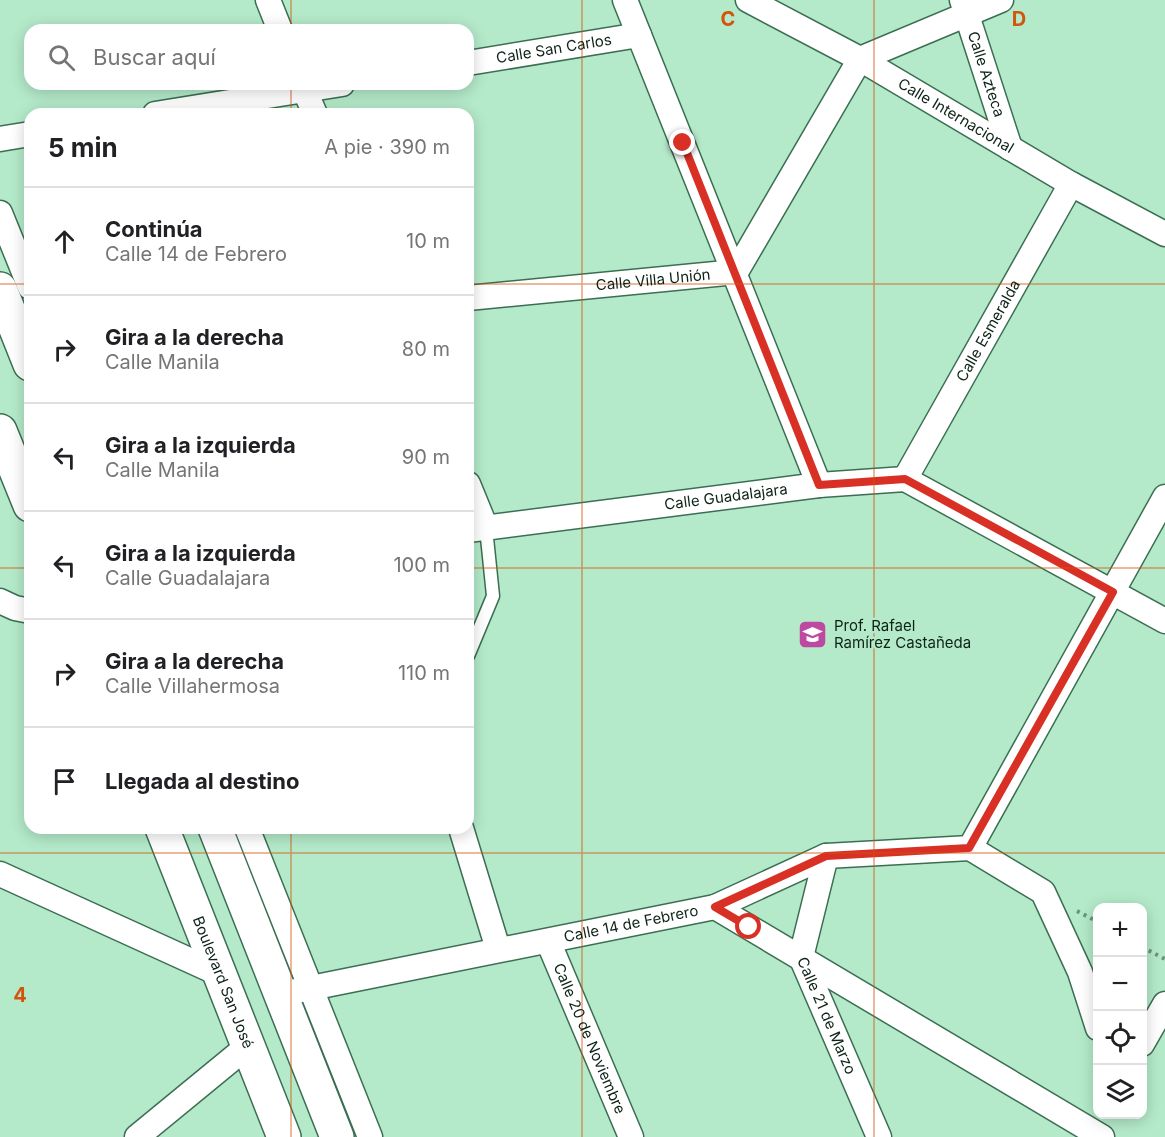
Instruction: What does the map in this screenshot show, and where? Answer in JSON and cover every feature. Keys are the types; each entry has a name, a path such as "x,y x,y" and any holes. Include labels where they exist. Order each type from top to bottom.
{"main road":[{"path":"0,289 24,349"},
{"path":"0,431 24,490"},
{"name":"Boulevard San José","path":"164,834 284,1137"},
{"path":"218,834 296,991 337,1137"}],"street":[{"path":"268,0 278,24"},
{"path":"625,0 736,272 819,485"},
{"path":"736,272 860,59 965,7 1001,0"},
{"name":"Calle Internacional","path":"756,2 860,59 1071,184 1165,234"},
{"name":"Calle Azteca","path":"965,7 1010,148"},
{"name":"Calle San Carlos","path":"474,62 639,35"},
{"path":"188,108 287,90"},
{"path":"305,90 313,108"},
{"path":"0,139 24,135"},
{"name":"Calle Esmeralda","path":"905,479 1071,184"},
{"path":"0,213 24,272"},
{"name":"Calle Villa Unión","path":"474,297 736,272"},
{"path":"905,479 1165,621"},
{"name":"Calle Guadalajara","path":"477,529 819,485 905,479"},
{"path":"969,848 1165,497"},
{"path":"474,514 477,529"},
{"path":"249,834 296,991 370,1137"},
{"path":"463,834 498,950"},
{"path":"715,907 826,856 969,848 1042,892 1080,972 1093,1012"},
{"name":"Calle 21 de Marzo","path":"826,856 801,957 879,1137"},
{"path":"0,874 222,975"},
{"name":"Calle 14 de Febrero","path":"296,991 715,907 1101,1128"},
{"name":"Calle 20 de Noviembre","path":"548,940 631,1137"},
{"path":"1147,1037 1165,1004"},
{"path":"137,1137 249,1045"}],"lane":[{"path":"474,642 493,596 477,529"}],"path":[{"path":"1147,949 1165,959"}],"place":[{"name":"Prof. Rafael Ramírez Castañeda","path":"813,635"}],"route":[{"path":"683,143 819,485 892,478 905,479 1113,592 969,848 826,856 715,907 749,927"}]}
